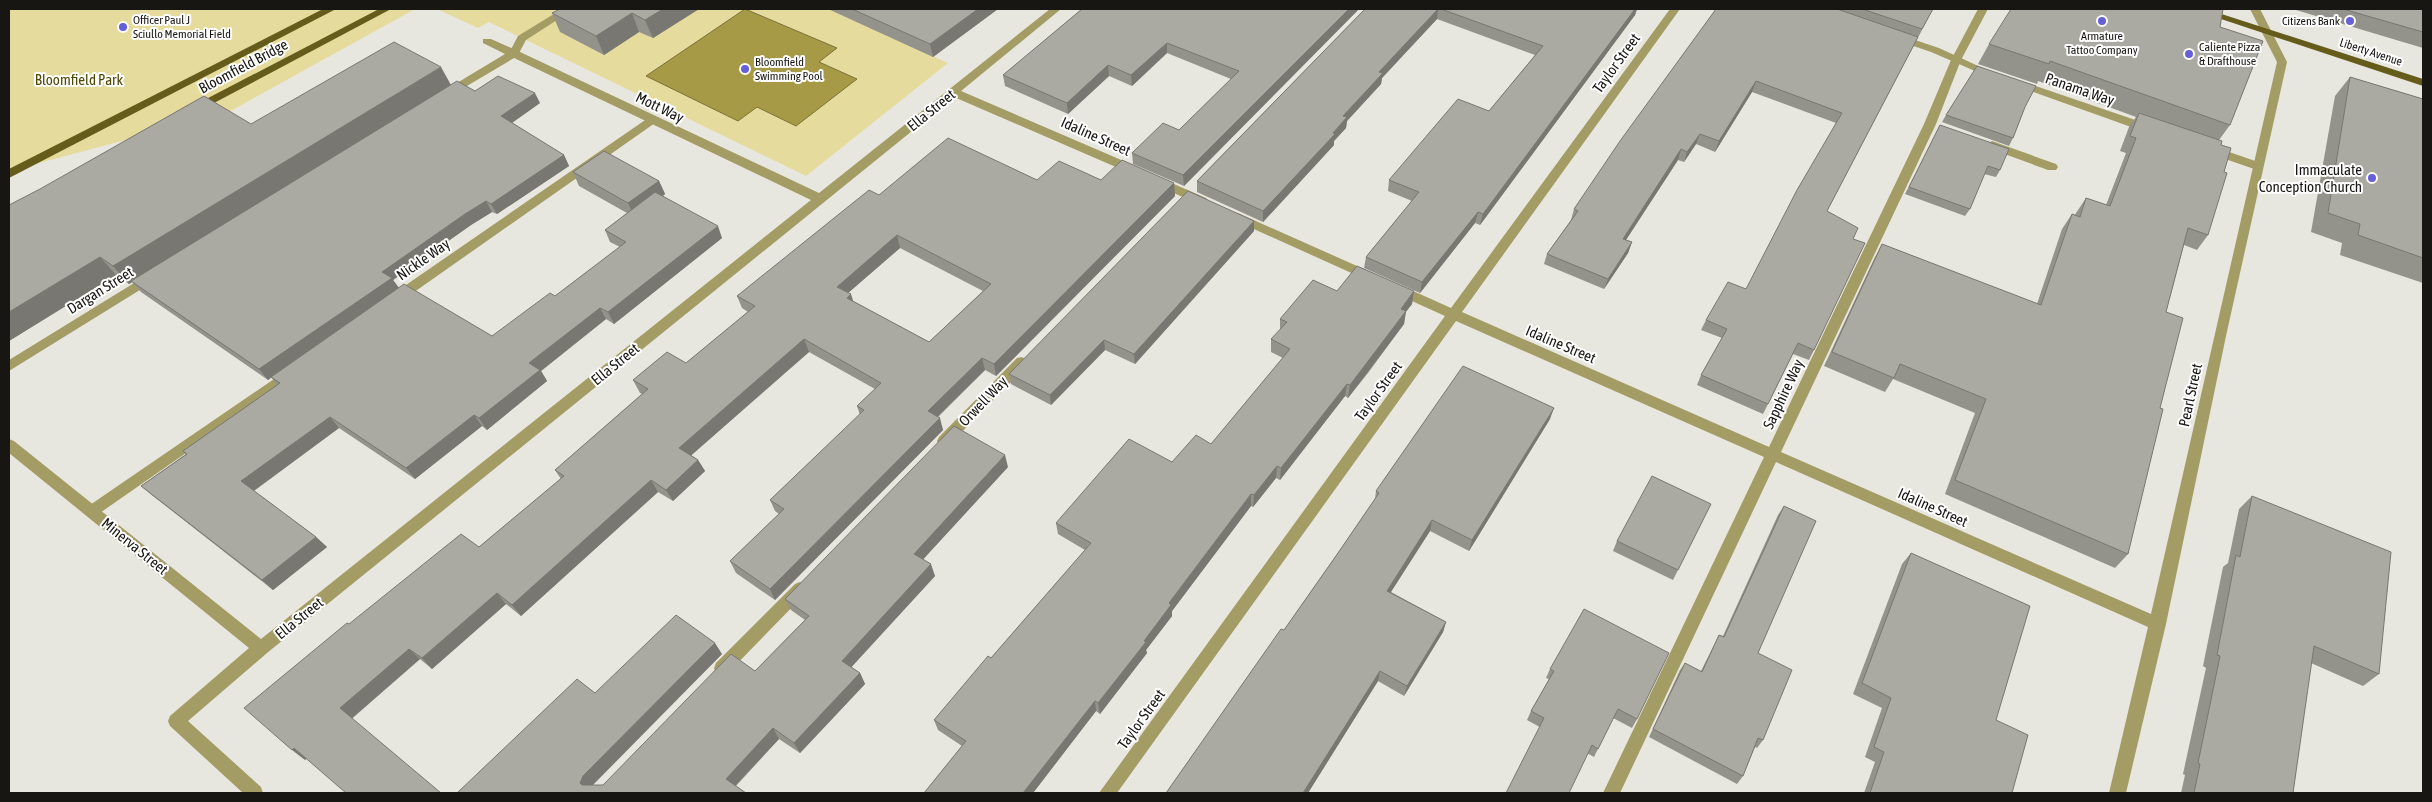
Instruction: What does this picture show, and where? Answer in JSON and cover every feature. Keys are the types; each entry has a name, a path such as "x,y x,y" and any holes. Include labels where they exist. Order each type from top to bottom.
{"main road":[{"name":"Bloomfield Bridge","path":"9,174 331,9"},
{"name":"Bloomfield Bridge","path":"184,114 386,9"},
{"name":"Liberty Avenue","path":"2196,9 2423,83"}],"street":[{"path":"438,100 514,53 522,38 569,9"},
{"name":"Ella Street","path":"255,793 176,721 262,648 1056,9"},
{"name":"Taylor Street","path":"1107,793 1676,9"},
{"name":"Sapphire Way","path":"1611,793 1773,454 1935,125 1956,60 1983,9"},
{"name":"Pearl Street","path":"2118,793 2158,624 2257,166 2282,62 2264,30 2255,9"},
{"name":"Panama Way","path":"1882,32 1935,50 1974,68 2162,133"},
{"name":"Mott Way","path":"487,41 651,120 820,198"},
{"name":"Idaline Street","path":"953,92 1221,209 1453,315 2158,624"},
{"name":"Nickle Way","path":"383,307 651,120"},
{"path":"1977,140 2052,167"},
{"path":"2200,146 2257,166"},
{"name":"Dargan Street","path":"9,366 160,272"},
{"name":"Orwell Way","path":"935,451 1033,351"},
{"path":"92,511 302,364"},
{"name":"Minerva Street","path":"9,444 262,648"},
{"path":"711,679 809,579"}],"green space":[{"name":"Bloomfield Park","path":"9,9 415,9 227,113 9,171"},
{"path":"437,9 843,9 837,13 948,63 806,176 489,22 478,28"}],"shaded area":[{"name":"Bloomfield Swimming Pool","path":"745,9 837,48 819,62 857,79 796,126 757,107 738,121 646,76"}],"building":[{"path":"560,9 663,9 645,20 632,13 596,36 552,13"},
{"path":"852,9 978,9 930,44"},
{"path":"1082,9 1349,9 1183,175 1132,153 1163,123 1179,130 1239,71 1167,43 1131,75 1108,65 1067,103 1003,75"},
{"path":"1365,9 1438,9 1379,72 1383,73 1343,116 1347,117 1333,133 1335,134 1263,211 1197,181"},
{"path":"1441,9 1635,9 1483,214 1478,212 1422,282 1366,257 1419,192 1389,180 1458,99 1489,111 1543,46"},
{"path":"1716,9 1837,9 1918,37 1827,211 1858,228 1853,239 1865,243 1814,350 1798,343 1768,404 1701,375 1727,329 1706,320 1728,282 1746,289 1797,190 1842,113 1756,81 1719,141 1700,134 1687,152 1681,149 1623,239 1632,242 1608,279 1547,254 1578,211 1574,209 1620,141"},
{"path":"1862,9 1933,9 1922,29"},
{"path":"2011,9 2223,9 2220,27 2263,41 2230,125 2050,61 2049,64 1989,44"},
{"path":"2343,9 2423,9 2423,32"},
{"path":"394,42 441,67 113,266 100,257 9,312 9,205 204,96 251,124"},
{"path":"1977,66 2036,86 2025,107 2013,138 1946,115"},
{"path":"498,76 535,93 501,116 564,155 491,204 486,201 465,214 382,272 392,278 259,369 131,281 457,81 475,91"},
{"name":"Immaculate Conception Church","path":"2350,77 2423,99 2423,258 2358,235 2360,224 2328,213"},
{"path":"2139,113 2222,141 2221,145 2231,148 2224,172 2227,173 2208,235 2188,228 2166,312 2183,318 2160,408 2163,409 2128,554 1955,480 1986,399 1900,364 1894,378 1832,352 1882,244 2041,305 2072,214 2080,217 2086,198 2110,206 2136,138 2130,136"},
{"path":"1940,125 2009,149 2000,170 1988,166 1970,209 1909,187"},
{"path":"948,138 1037,180 1059,161 1101,180 1122,160 1174,183 994,364 982,358 928,411 940,418 770,589 730,561 784,509 770,500 864,410 857,406 881,383 804,339 679,448 698,460 666,490 651,480 512,605 497,593 422,658 409,649 340,708 441,793 346,793 294,748 292,750 244,708 347,623 349,624 461,534 479,547 564,476 555,470 648,389 633,380 667,352 686,363 755,306 737,296 869,190 879,195","holes":["897,235 991,284 929,342 847,298 851,294 837,287"]},
{"path":"604,151 659,181 628,203 573,172"},
{"path":"1188,191 1254,221 1134,354 1104,340 1050,395 1009,374"},
{"path":"655,192 718,226 608,312 600,308 529,363 540,370 479,418 474,415 406,468 330,417 241,481 316,537 262,580 141,486 187,454 183,451 280,383 271,377 404,284 492,336 550,293 555,296 626,242 605,230"},
{"path":"1357,266 1414,291 1401,309 1406,311 1350,385 1347,384 1281,468 1277,466 1254,495 1251,494 1169,603 1171,605 1144,641 1146,642 1098,703 1095,701 1023,793 924,793 966,741 934,720 988,656 991,658 1091,543 1056,523 1129,439 1172,462 1196,435 1211,444 1290,349 1271,339 1287,322 1280,319 1313,280 1337,291"},
{"path":"1463,366 1554,408 1472,540 1432,520 1387,591 1446,622 1407,686 1380,671 1303,793 1166,793 1281,629 1284,630 1338,553 1379,493 1376,491"},
{"path":"954,426 1005,455 914,554 931,564 842,661 860,673 794,743 773,728 726,779 746,793 457,793 577,679 595,693 676,615 715,643 583,776 580,783 582,785 603,785 731,654 755,671 809,616 785,599"},
{"path":"1652,476 1711,504 1678,570 1617,541"},
{"path":"2252,496 2391,552 2379,674 2314,646 2293,793 2194,793 2200,764 2198,763 2220,656 2217,655 2236,555 2240,557"},
{"path":"1784,506 1816,521 1758,653 1792,670 1763,740 1758,738 1743,776 1653,729 1685,663 1702,672 1719,635 1724,637"},
{"path":"1911,553 2030,606 1996,720 2028,735 2012,793 1870,793 1884,752 1874,747 1891,698 1862,683"},
{"path":"1584,609 1669,653 1637,719 1618,709 1598,749 1592,745 1569,793 1506,793 1544,718 1531,711 1554,671 1550,669"}],"place":[{"name":"Armature Tattoo Company","path":"2102,21"},
{"name":"Citizens Bank","path":"2350,21"},
{"name":"Officer Paul J Sciullo Memorial Field","path":"123,27"},
{"name":"Caliente Pizza & Drafthouse","path":"2189,54"},
{"name":"Bloomfield Swimming Pool","path":"745,69"},
{"name":"Immaculate Conception Church","path":"2372,178"}]}
